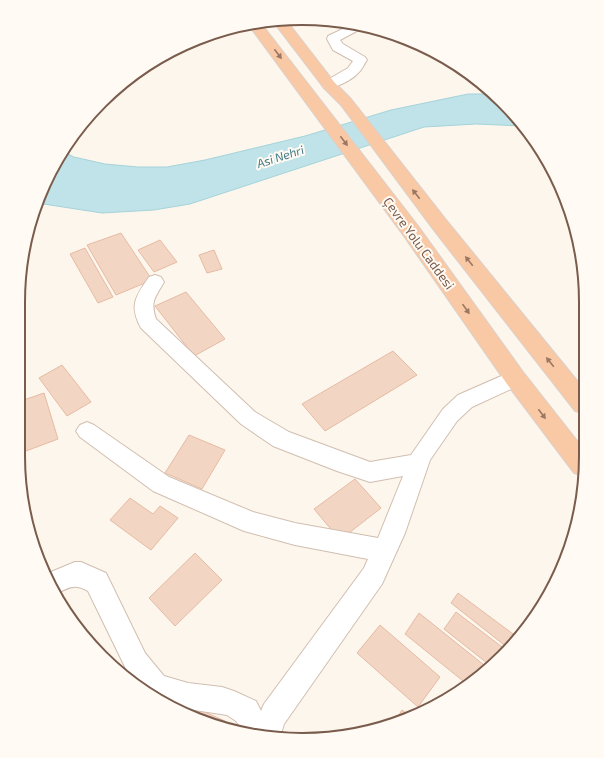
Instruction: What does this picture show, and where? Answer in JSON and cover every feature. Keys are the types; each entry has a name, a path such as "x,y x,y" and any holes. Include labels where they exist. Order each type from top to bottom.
{"highway":[{"name":"Çevre Yolu Caddesi","path":"284,26 329,85 346,102 440,225 579,399"},
{"name":"Çevre Yolu Caddesi","path":"258,28 411,231 514,378 579,461"}],"street":[{"path":"329,85 353,71 360,60 338,47 333,39 352,29"},
{"path":"155,282 145,297 143,308 148,323 248,418 281,439 370,472 418,463"},
{"path":"268,731 268,727 274,714 373,576 393,533 421,456 450,416 465,402 514,378"},
{"path":"87,431 161,484 252,523 295,534 384,551"},
{"path":"55,582 75,574 80,574 97,582 136,662 155,685 168,691 222,700 234,704 246,711 258,730"}],"water":[{"name":"Asi Nehri","path":"468,94 485,94 516,126 476,124 424,127 190,204 154,210 102,213 43,204 54,179 68,154 74,157 105,164 138,167 167,167 205,160 305,136 391,110"}],"building":[{"path":"121,233 152,280 116,295 87,245"},
{"path":"160,240 177,262 154,272 138,250"},
{"path":"85,248 113,297 98,303 70,254"},
{"path":"214,250 222,269 207,273 199,255"},
{"path":"186,292 225,339 194,356 155,306"},
{"path":"393,351 417,375 325,431 302,404"},
{"path":"62,365 91,402 67,416 39,378"},
{"path":"44,393 58,439 25,451 25,400"},
{"path":"189,435 225,450 202,489 165,473"},
{"path":"355,479 381,508 340,540 314,509"},
{"path":"130,498 153,514 160,506 178,518 151,550 110,520"},
{"path":"195,553 222,580 175,626 149,598"},
{"path":"458,593 514,635 504,645 451,603"},
{"path":"456,612 502,647 486,663 444,629"},
{"path":"419,613 484,665 463,681 405,634"},
{"path":"380,625 440,677 418,707 357,653"},
{"path":"198,709 225,722 213,718 197,712"},
{"path":"402,710 406,713 399,715"}]}
